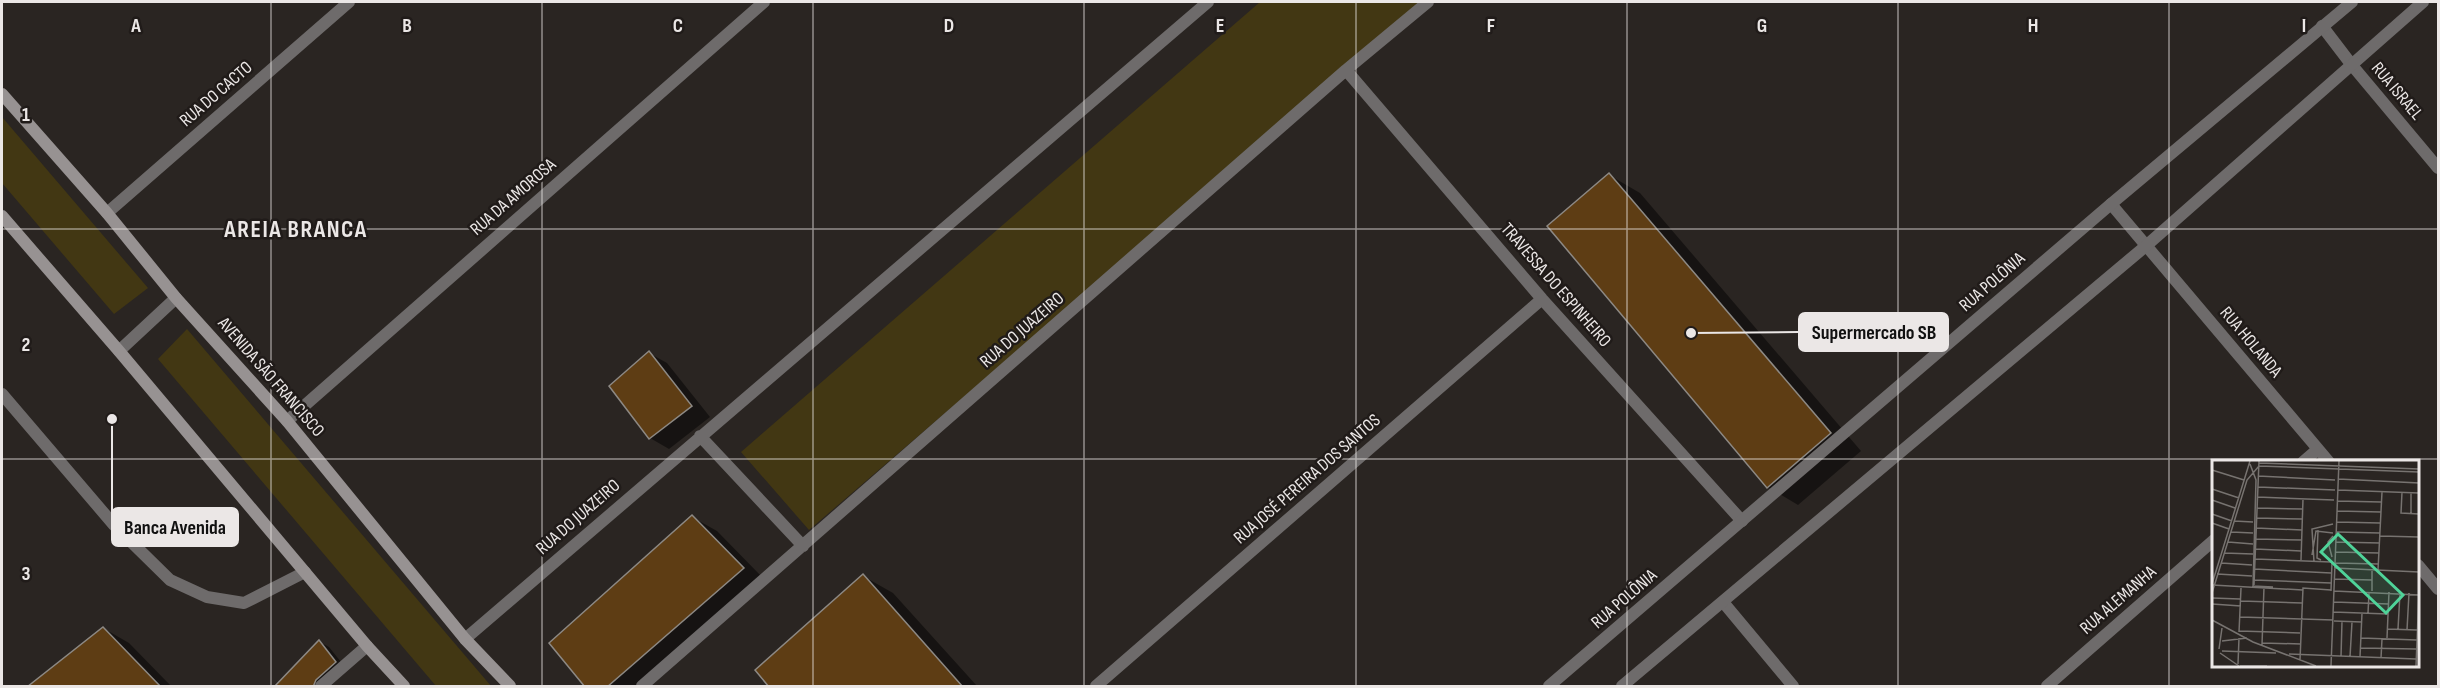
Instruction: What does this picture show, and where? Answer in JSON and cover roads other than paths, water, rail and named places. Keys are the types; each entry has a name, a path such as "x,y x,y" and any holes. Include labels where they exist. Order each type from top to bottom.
{"main road":[{"name":"AVENIDA SÃO FRANCISCO","path":"2,94 107,213 176,298 287,420 465,639 510,687"},
{"path":"2,216 404,687"}],"street":[{"name":"RUA DO CACTO","path":"107,213 349,2"},
{"name":"RUA DA AMOROSA","path":"287,420 764,2"},
{"name":"RUA DO JUAZEIRO","path":"465,639 700,435 1208,2"},
{"name":"RUA DO JUAZEIRO","path":"642,687 1346,70 1428,2"},
{"name":"RUA POLÔNIA","path":"1550,687 2111,204 2352,2"},
{"path":"1622,687 2147,245 2423,2"},
{"name":"RUA ISRAEL","path":"2322,26 2439,168"},
{"name":"TRAVESSA DO ESPINHEIRO","path":"1346,70 1542,299 1742,521"},
{"name":"RUA HOLANDA","path":"2111,204 2327,460"},
{"path":"119,351 176,298"},
{"name":"RUA JOSÉ PEREIRA DOS SANTOS","path":"1096,687 1542,299"},
{"path":"2,394 114,525 170,580 207,597 244,603 305,572"},
{"path":"700,435 803,546"},
{"path":"2305,460 2318,449"},
{"name":"RUA ALEMANHA","path":"2047,687 2212,542"},
{"path":"2419,566 2439,589"},
{"path":"1723,602 1793,687"},
{"path":"321,687 367,646"}],"place":[{"name":"Supermercado SB","path":"1691,333"},
{"name":"Banca Avenida","path":"112,419"}],"district":[{"name":"AREIA BRANCA","path":"296,229"}]}
